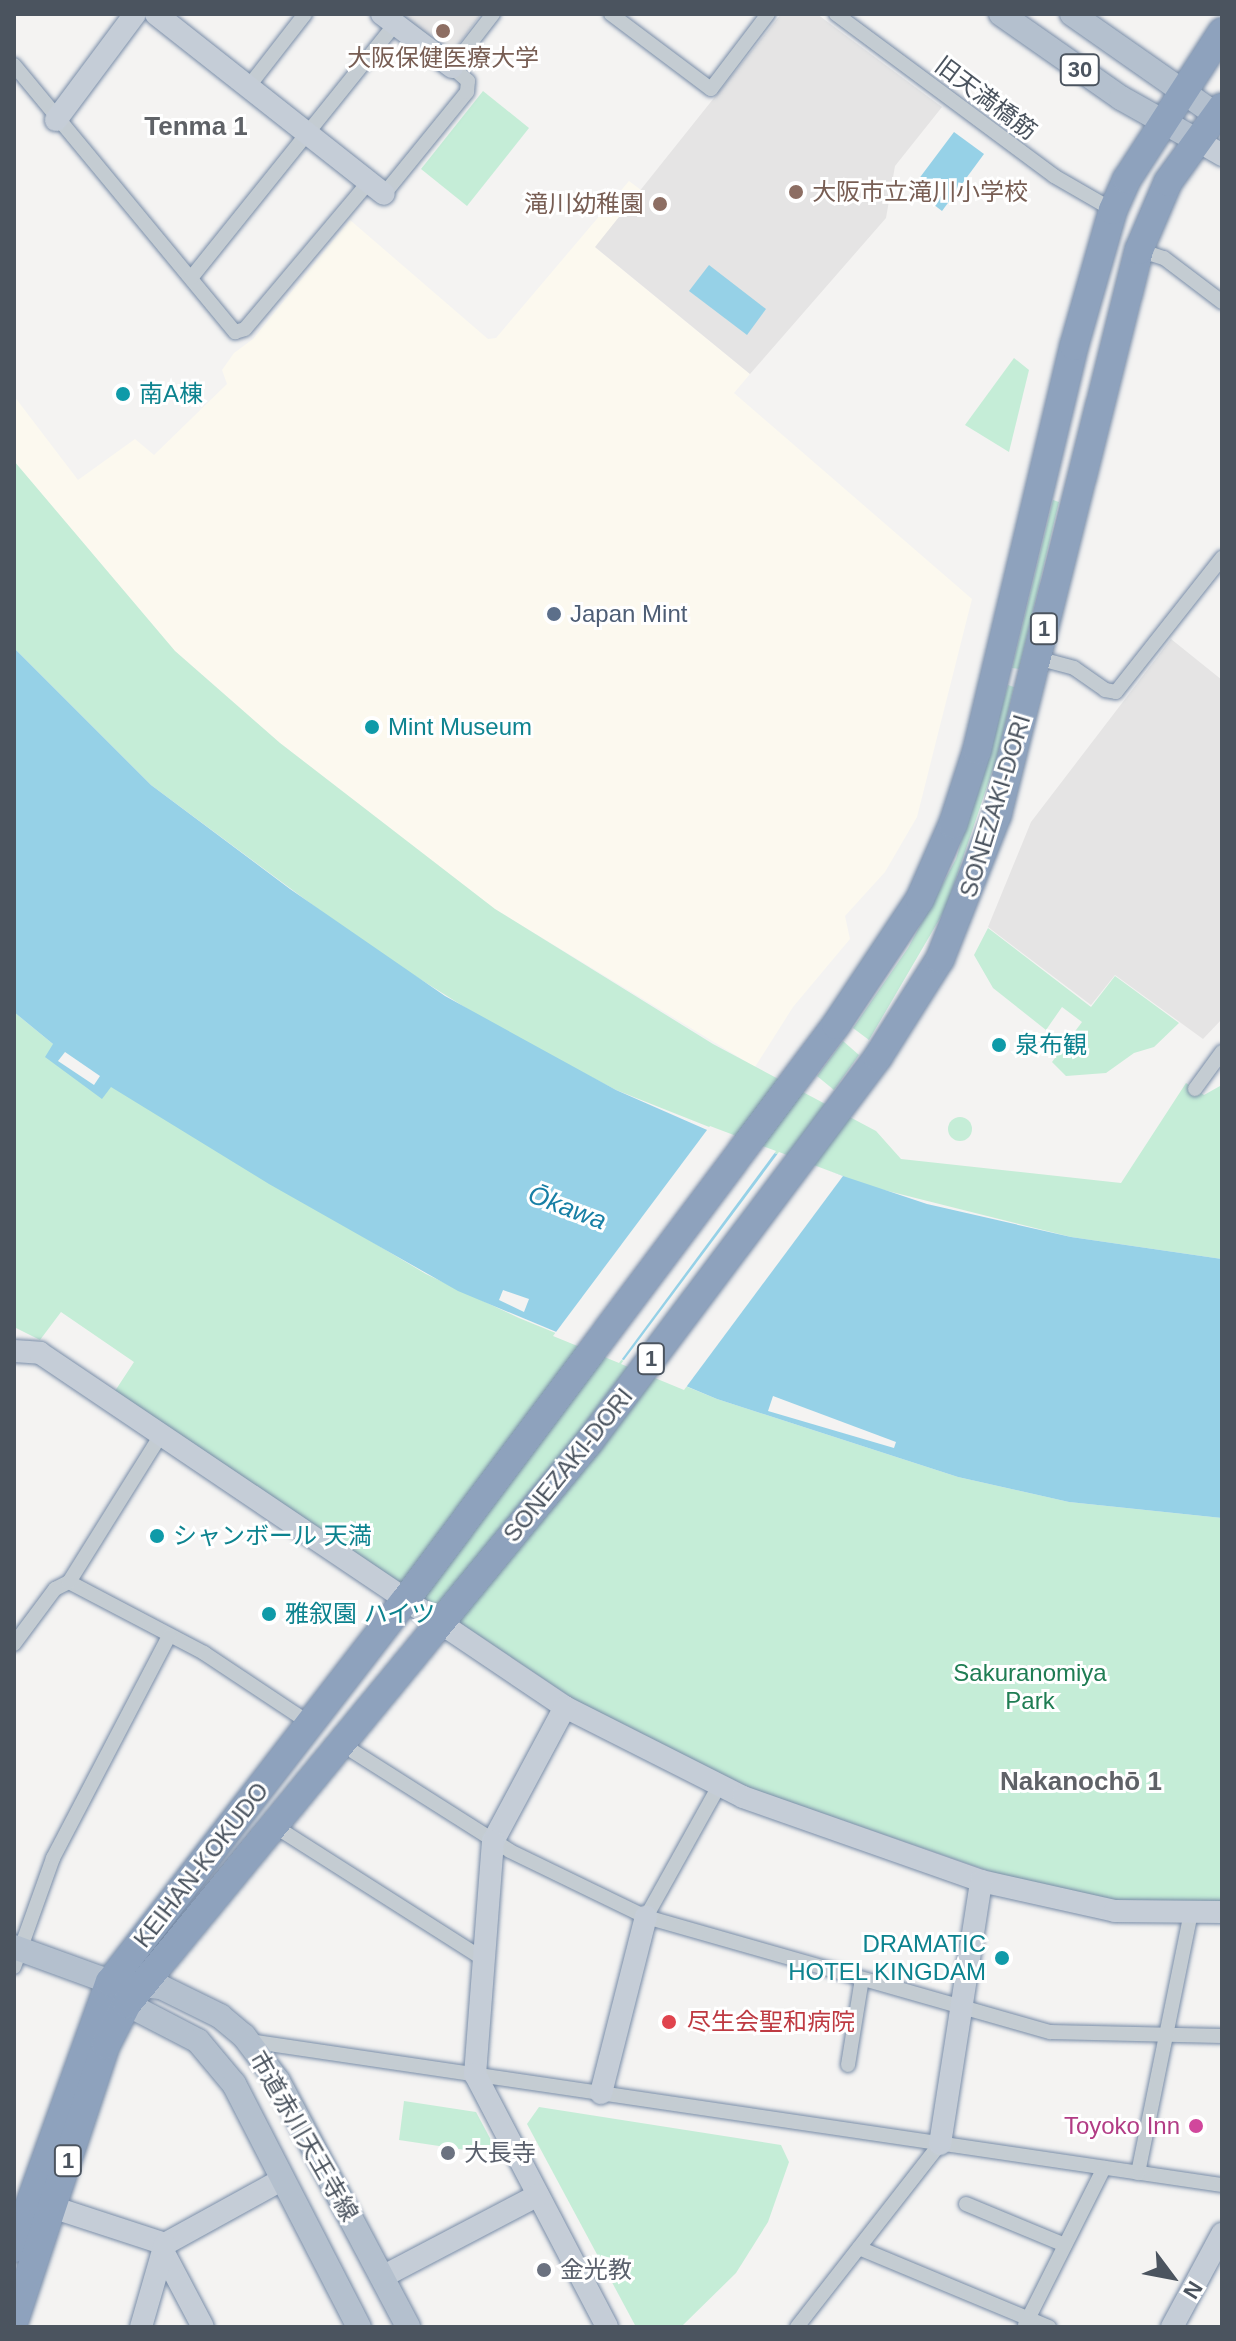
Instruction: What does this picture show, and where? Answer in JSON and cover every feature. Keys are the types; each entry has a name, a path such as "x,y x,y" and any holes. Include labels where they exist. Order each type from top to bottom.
{"highway":[{"name":"SONEZAKI-DORI","path":"463,1524 804,1069 886,956 920,899 953,824 977,750 1074,346 1113,210 1180,91 1222,32"},
{"name":"SONEZAKI-DORI","path":"443,1617 589,1442 846,1100 895,1033 960,919 997,815 1139,250 1168,182 1210,148 1220,114"},
{"name":"KEIHAN-KOKUDO","path":"14,2248 106,2045 126,1991 311,1724 463,1524"},
{"name":"KEIHAN-KOKUDO","path":"126,1991 276,1827 443,1617"},
{"name":"KEIHAN-KOKUDO","path":"14,2321 33,2202"}],"main road":[{"name":"30","path":"1001,14 1162,122 1210,148"},
{"name":"30","path":"1072,14 1180,91 1220,114"},
{"name":"市道赤川天王寺線","path":"16,1955 126,1991 184,1996 220,2016 249,2041 278,2081 408,2327"},
{"name":"市道赤川天王寺線","path":"126,1991 178,2028 217,2062 283,2179 359,2327"}],"street":[{"path":"56,120 135,14"},
{"path":"156,14 376,188"},
{"path":"249,86 305,14"},
{"path":"452,67 493,14"},
{"path":"611,14 711,89 768,14"},
{"name":"旧天満橋筋","path":"836,14 1054,176 1113,210"},
{"path":"14,65 56,120 235,332 245,329 467,92 468,81 388,19 306,133 191,278"},
{"path":"1139,250 1164,258 1222,302"},
{"path":"1037,658 1074,668 1116,692 1222,558"},
{"path":"1195,1089 1222,1052"},
{"path":"14,1351 40,1353 404,1602 443,1617 565,1707 719,1786 981,1881 1115,1911 1222,1912"},
{"path":"14,1644 55,1589 69,1582 161,1435"},
{"path":"69,1582 217,1660 311,1724"},
{"path":"16,1955 53,1858 169,1636"},
{"path":"565,1707 493,1841 475,2074 607,2327"},
{"path":"340,1743 493,1841 646,1917 1050,2032 1222,2036"},
{"path":"601,2093 646,1917 719,1786"},
{"path":"276,1827 483,1959"},
{"path":"797,2327 940,2144 981,1881"},
{"path":"1138,2173 1191,1912"},
{"path":"848,2065 862,1979"},
{"path":"249,2041 1222,2185"},
{"path":"1026,2323 1104,2168"},
{"path":"141,2327 165,2250 283,2179"},
{"path":"382,2277 538,2195"},
{"path":"33,2202 165,2250 203,2327"},
{"path":"966,2204 1065,2245"},
{"path":"1172,2327 1222,2234"},
{"path":"859,2248 1026,2323 1049,2327"}],"shaded area":[{"name":"大阪保健医療大学","path":"394,14 481,14 456,48 444,50"},
{"name":"大阪市立滝川小学校","path":"781,14 817,14 942,107 895,166 886,218 750,374 595,247"},
{"name":"Japan Mint","path":"629,181 641,190 596,248 750,374 734,393 972,599 917,817 885,872 845,916 850,939 793,1007 755,1067 495,909 280,743 175,651 14,461 14,396 78,480 135,439 154,455 227,384 222,370 234,353 253,339 350,220 488,339 496,338"},
{"path":"1171,639 1222,680 1222,1019 1203,1039 1115,975 1091,1005 988,927 1031,822"}],"green space":[{"path":"483,91 529,128 467,206 421,169"},
{"path":"1014,358 1029,370 1009,452 965,425"},
{"path":"14,461 175,651 280,743 495,909 713,1044 876,1131 901,1159 1121,1183 1186,1083 1204,1095 1220,1086 1222,1259 1071,1237 840,1179 616,1090 498,1028 372,949 151,785 14,648"},
{"path":"1053,500 1059,502 1019,669 1012,668"},
{"path":"1008,685 1014,687 997,757 946,908 869,1040 853,1028 908,948 956,859"},
{"path":"988,928 1091,1007 1115,976 1179,1023 1154,1047 1134,1053 1106,1073 1066,1076 1052,1062 1082,1022 1062,1007 1046,1030 993,988 974,955"},
{"name":"Sakuranomiya Park","path":"14,1012 53,1044 102,1098 111,1086 426,1274 519,1318 717,1399 958,1477 1069,1502 1222,1518 1222,1901 1121,1902 1003,1876 750,1788 590,1710 115,1391 134,1362 61,1312 40,1340 14,1327"},
{"path":"843,1041 859,1055 834,1090 817,1076"},
{"path":"960,1117 971,1124 972,1129 965,1140 960,1141 949,1134 948,1129 955,1118"},
{"path":"404,2101 476,2112 499,2155 399,2140"},
{"path":"539,2107 781,2145 789,2162 768,2222 736,2273 681,2327 636,2327 527,2124"}],"water":[{"path":"954,132 984,154 942,211 912,188"},
{"path":"709,265 766,309 747,335 689,291"},
{"name":"Ōkawa","path":"14,648 151,785 290,889 445,996 616,1090 714,1133 927,1204 1071,1237 1222,1259 1222,1518 1069,1502 958,1477 717,1399 458,1291 269,1184 111,1087 102,1099 45,1057 53,1044 14,1012"}],"pier":[{"path":"65,1052 100,1076 94,1085 58,1061"},
{"path":"710,1126 776,1151 619,1363 553,1336"},
{"path":"779,1152 843,1176 684,1390 621,1364"},
{"path":"503,1290 529,1299 524,1312 499,1300"},
{"path":"773,1396 896,1442 894,1448 768,1411"}],"place":[{"name":"大阪保健医療大学","path":"443,31"},
{"name":"大阪市立滝川小学校","path":"796,192"},
{"name":"滝川幼稚園","path":"660,204"},
{"name":"南A棟","path":"123,394"},
{"name":"Japan Mint","path":"554,614"},
{"name":"Mint Museum","path":"372,727"},
{"name":"泉布観","path":"999,1045"},
{"name":"シャンボール 天満","path":"157,1536"},
{"name":"雅叙園 ハイツ","path":"269,1614"},
{"name":"DRAMATIC HOTEL KINGDAM","path":"1002,1958"},
{"name":"尽生会聖和病院","path":"669,2022"},
{"name":"Toyoko Inn","path":"1196,2126"},
{"name":"大長寺","path":"448,2153"},
{"name":"金光教","path":"544,2270"}],"district":[{"name":"Tenma 1","path":"196,127"},
{"name":"Nakanochō 1","path":"1081,1782"}]}
